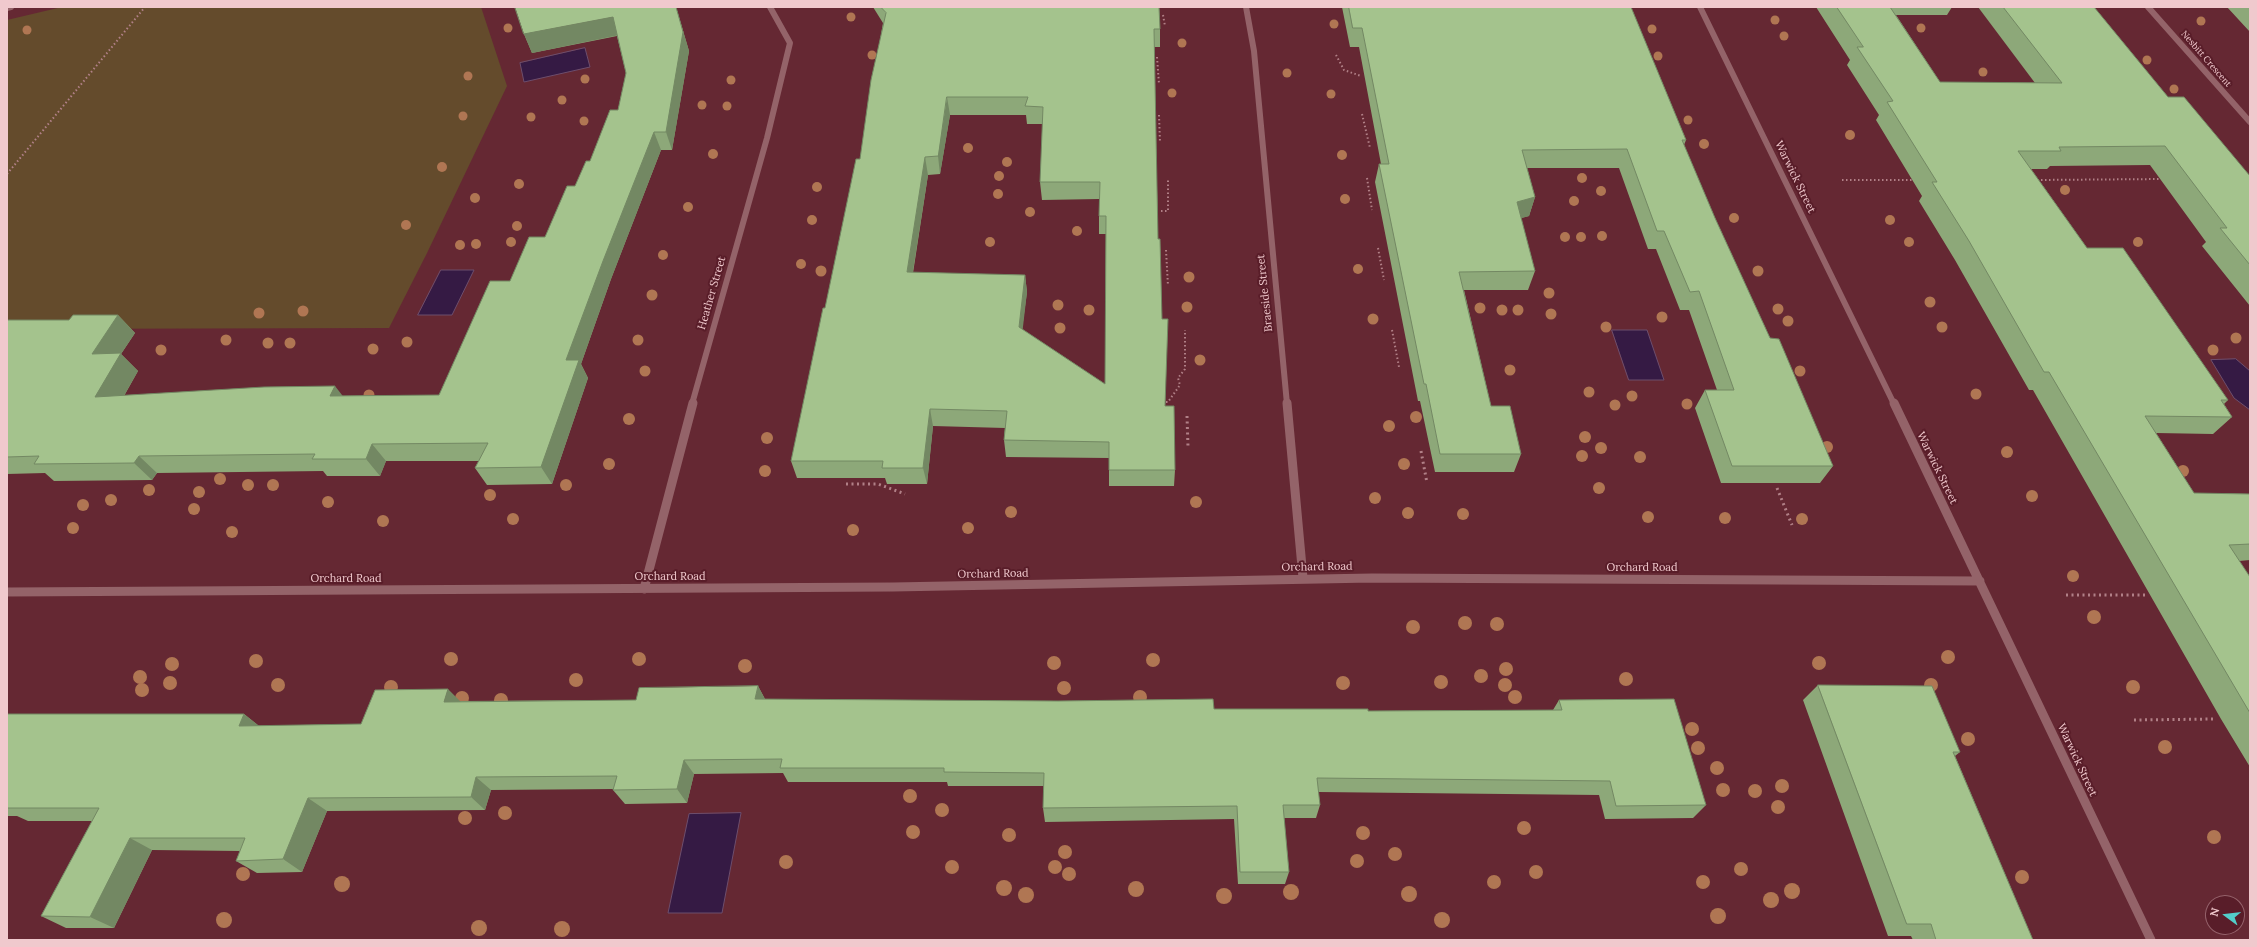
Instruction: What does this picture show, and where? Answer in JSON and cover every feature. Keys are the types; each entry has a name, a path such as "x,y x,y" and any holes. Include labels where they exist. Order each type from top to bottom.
{"street":[{"path":"7,8 11,7"},
{"name":"Heather Street","path":"644,589 700,375 780,91 790,43 770,7"},
{"name":"Braeside Street","path":"1246,7 1254,51 1303,578"},
{"name":"Warwick Street","path":"1700,7 1980,581 2151,940"},
{"name":"Nesbitt Crescent","path":"2148,7 2250,122"},
{"name":"Orchard Road","path":"7,592 989,586 1303,578 1980,581"}],"path":[{"path":"7,174 145,7"},
{"path":"1163,15 1165,26"},
{"path":"1336,55 1341,68 1352,75 1361,76"},
{"path":"1157,57 1159,84"},
{"path":"1362,114 1370,148"},
{"path":"1160,115 1160,142"},
{"path":"1367,178 1372,210"},
{"path":"1161,211 1168,211 1168,179"},
{"path":"2034,180 2170,179"},
{"path":"1842,180 1922,180"},
{"path":"1378,248 1384,280"},
{"path":"1166,250 1168,286"},
{"path":"1161,402 1168,402 1180,385 1178,378 1185,369 1186,330"},
{"path":"1392,330 1399,367"},
{"path":"1187,416 1188,447"},
{"path":"1421,451 1427,483"},
{"path":"846,484 878,484 905,494"},
{"path":"1777,488 1792,525"},
{"path":"2066,595 2145,595"},
{"path":"2134,720 2215,719"}],"shaded area":[{"path":"62,7 481,7 507,86 427,253 389,328 7,329 7,20"},
{"path":"585,48 590,67 524,82 520,63"},
{"path":"441,270 474,270 452,315 418,315"},
{"path":"1612,330 1647,330 1664,380 1629,380"},
{"path":"2236,359 2250,371 2250,410 2234,398 2211,360"},
{"path":"741,813 722,913 668,913 689,814"}],"building":[{"path":"515,7 676,7 683,32 666,132 654,132 566,360 579,360 541,467 475,468 488,443 372,444 366,459 312,459 315,454 139,456 134,463 34,464 39,456 7,457 7,320 69,320 73,315 118,315 92,354 121,353 95,397 264,387 335,386 330,396 439,395 490,281 510,281 529,237 545,237 567,186 575,186 586,161 590,161 610,110 618,110 626,73 613,17 524,34"},
{"path":"881,7 1159,7 1160,29 1154,29 1158,239 1160,239 1162,319 1168,319 1165,406 1174,406 1175,470 1109,470 1109,442 1004,440 1007,411 930,409 923,468 882,468 883,461 791,461 856,159 860,159 871,80 886,13","holes":["947,97 1028,97 1025,106 1043,107 1040,182 1100,182 1099,216 1106,216 1105,384 1019,327 1025,275 907,272 925,157 938,156"]},
{"path":"1349,7 1631,7 1686,140 1682,140 1715,218 1770,338 1779,339 1833,466 1732,466 1705,390 1734,390 1699,291 1690,292 1664,231 1657,231 1627,149 1522,150 1535,197 1517,202 1535,271 1459,272 1491,406 1510,406 1521,454 1440,454 1426,384 1424,384 1379,164 1389,164 1362,28 1353,28"},
{"path":"1837,7 1890,7 1940,82 2062,83 2003,7 2094,7 2168,97 2184,97 2250,176 2250,265 2220,228 2227,228 2165,146 2059,147 2061,151 2018,151 2087,248 2123,248 2228,400 2221,400 2232,417 2145,416 2194,493 2250,494 2250,544 2229,545 2250,577 2250,713 2049,372 2044,372 1969,241 1932,182 1937,182 1887,102 1893,101 1857,47 1863,47"},
{"path":"1818,685 1932,686 1960,752 1953,752 2033,940 1936,940 1931,924 1907,924"},
{"path":"758,686 755,699 1058,701 1213,699 1214,709 1368,709 1368,711 1562,710 1559,700 1674,699 1706,805 1616,806 1610,781 1317,778 1320,805 1283,805 1289,872 1240,872 1237,806 1043,808 1044,773 944,772 944,768 780,768 782,759 684,760 677,789 613,790 617,776 476,777 471,797 308,798 283,859 236,861 245,838 130,838 90,917 41,916 99,808 7,808 7,714 244,714 239,726 361,724 375,690 448,689 444,702 636,700 639,688"}]}
